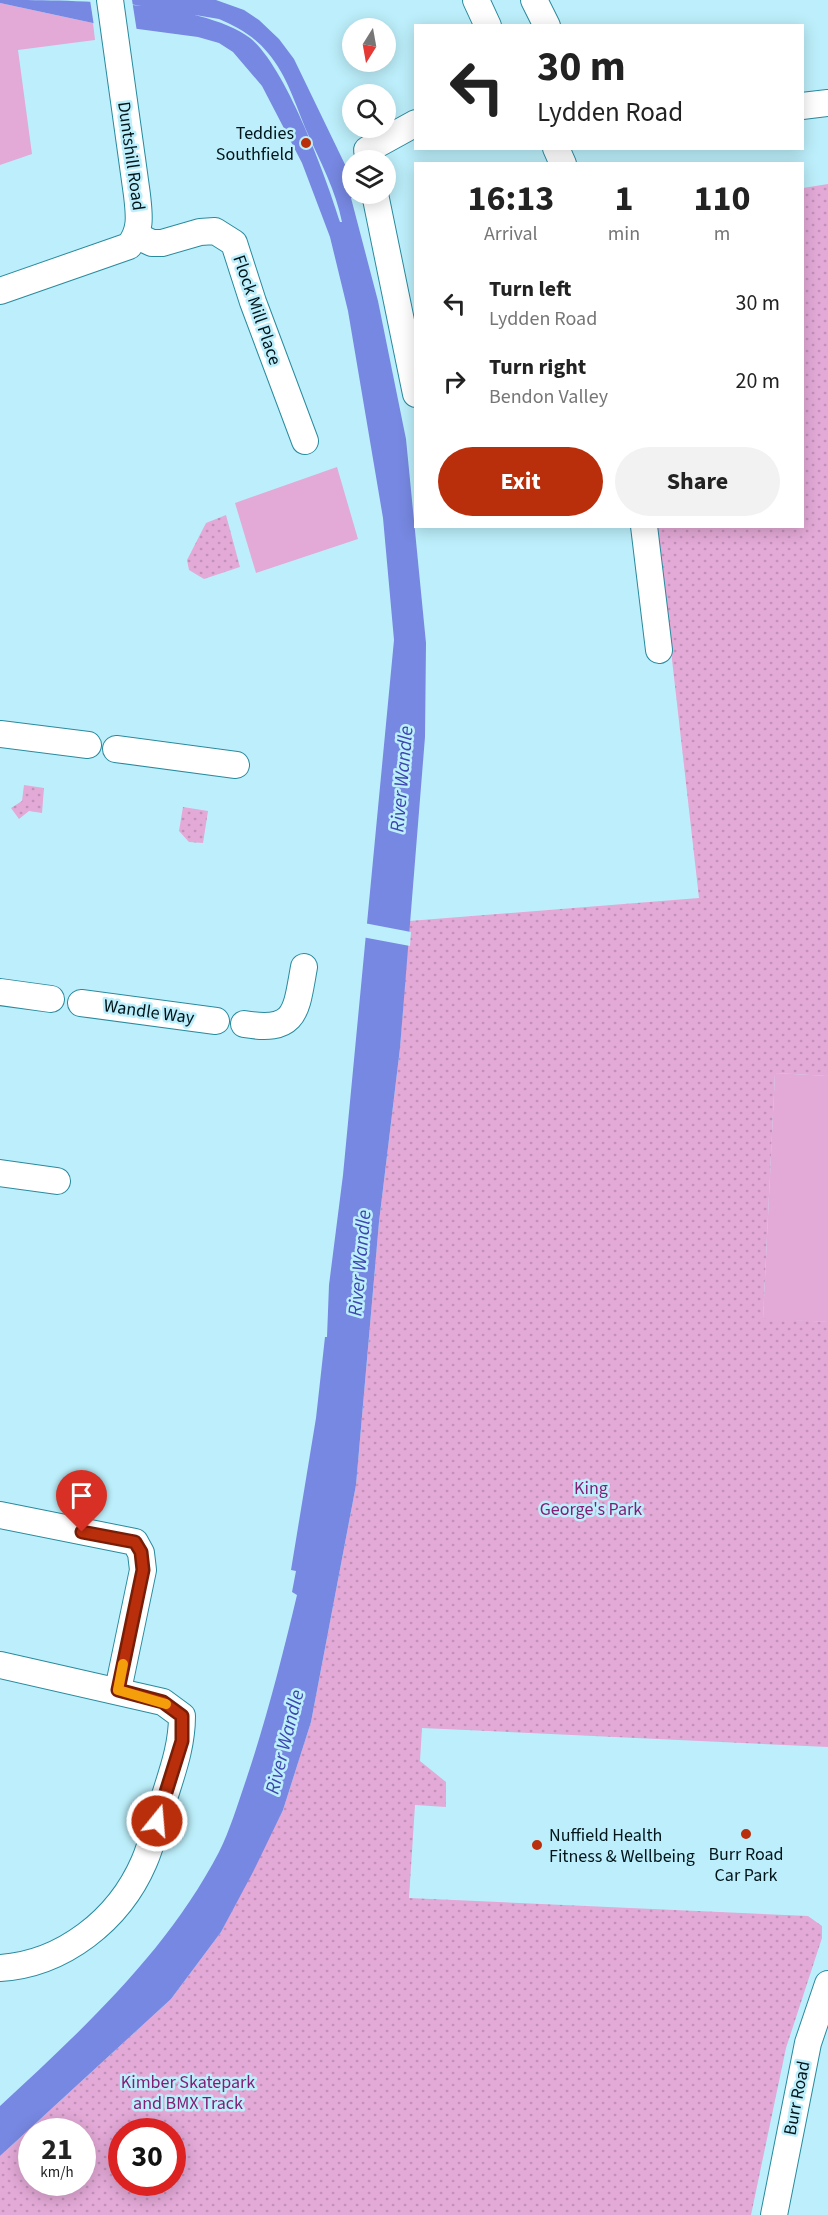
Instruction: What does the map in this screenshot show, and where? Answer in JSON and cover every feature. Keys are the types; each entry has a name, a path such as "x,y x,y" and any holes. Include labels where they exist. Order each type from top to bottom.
{"street":[{"name":"Duntshill Road","path":"0,291 129,246 137,236 139,221 137,195 110,0"},
{"path":"477,0 487,24"},
{"path":"534,0 546,24"},
{"path":"804,106 828,102"},
{"path":"367,150 414,124"},
{"path":"377,204 414,384"},
{"name":"Flock Mill Place","path":"137,236 152,243 162,243 200,232 215,231 234,243 253,302 305,441"},
{"path":"644,528 660,650"},
{"path":"0,734 88,745"},
{"path":"116,749 236,765"},
{"path":"244,1024 267,1028 282,1024 291,1017 297,1004 304,966"},
{"path":"0,992 51,999"},
{"name":"Wandle Way","path":"81,1003 216,1021"},
{"path":"0,1173 57,1180"},
{"path":"0,1515 135,1542 141,1552 143,1570 118,1690"},
{"path":"0,1665 163,1702 182,1716 182,1741 144,1862 128,1893 99,1926 54,1956 19,1966 0,1968"},
{"name":"Burr Road","path":"774,2215 807,2043 828,1984"}],"green space":[{"path":"0,3 93,23 95,40 18,50 32,154 0,165"},
{"name":"King George's Park","path":"828,184 828,1076 775,1073 763,1318 828,1322 828,1747 422,1728 420,1761 446,1782 446,1807 415,1805 409,1898 808,1916 822,1926 822,1938 786,2048 751,2215 0,2215 0,2156 18,2139 18,2196 96,2196 96,2118 41,2118 171,1999 221,1932 283,1810 311,1722 356,1485 379,1222 400,1048 409,921 699,898 657,528 804,528 804,188"},
{"path":"337,467 358,539 256,573 235,503"},
{"path":"226,515 240,567 204,579 189,570 187,560 206,523"},
{"path":"24,785 44,788 42,813 29,811 19,819 11,808 22,801"},
{"path":"183,807 208,811 203,843 189,842 179,831"},
{"path":"775,1073 828,1076 828,1322 763,1319"}],"water":[{"name":"River Wandle","path":"0,0 94,2 147,7 106,0 216,0 244,10 259,20 279,39 294,59 342,158 342,204 353,204 378,301 406,439 426,643 425,737 400,1048 379,1222 356,1485 311,1722 283,1810 221,1932 171,1999 41,2118 18,2118 18,2139 0,2156 0,2106 92,2019 121,1988 174,1923 198,1889 227,1835 267,1713 297,1595 292,1592 296,1571 291,1570 316,1418 325,1337 327,1337 329,1285 343,1175 394,640 383,518 348,311 330,237 302,163 262,86 233,52 219,43 198,37 93,23 0,3","holes":["187,14 219,19 233,25 258,42 281,71 327,176 342,222 340,222 315,152 291,97 264,52 250,38 228,25"]}],"pier":[{"path":"90,0 132,0 137,32 94,26"},
{"path":"364,923 411,932 410,946 362,937"}],"slow traffic":[{"path":"123,1664 118,1690 166,1704"}],"place":[{"name":"Teddies Southfield","path":"306,143"},
{"name":"Burr Road Car Park","path":"746,1834"},
{"name":"Nuffield Health Fitness & Wellbeing","path":"537,1845"}],"route":[{"path":"82,1532 135,1542 141,1552 143,1570 118,1690 163,1702 182,1716 182,1741 157,1821"}],"park label":[{"name":"Kimber Skatepark and BMX Track","path":"188,2092"}]}
